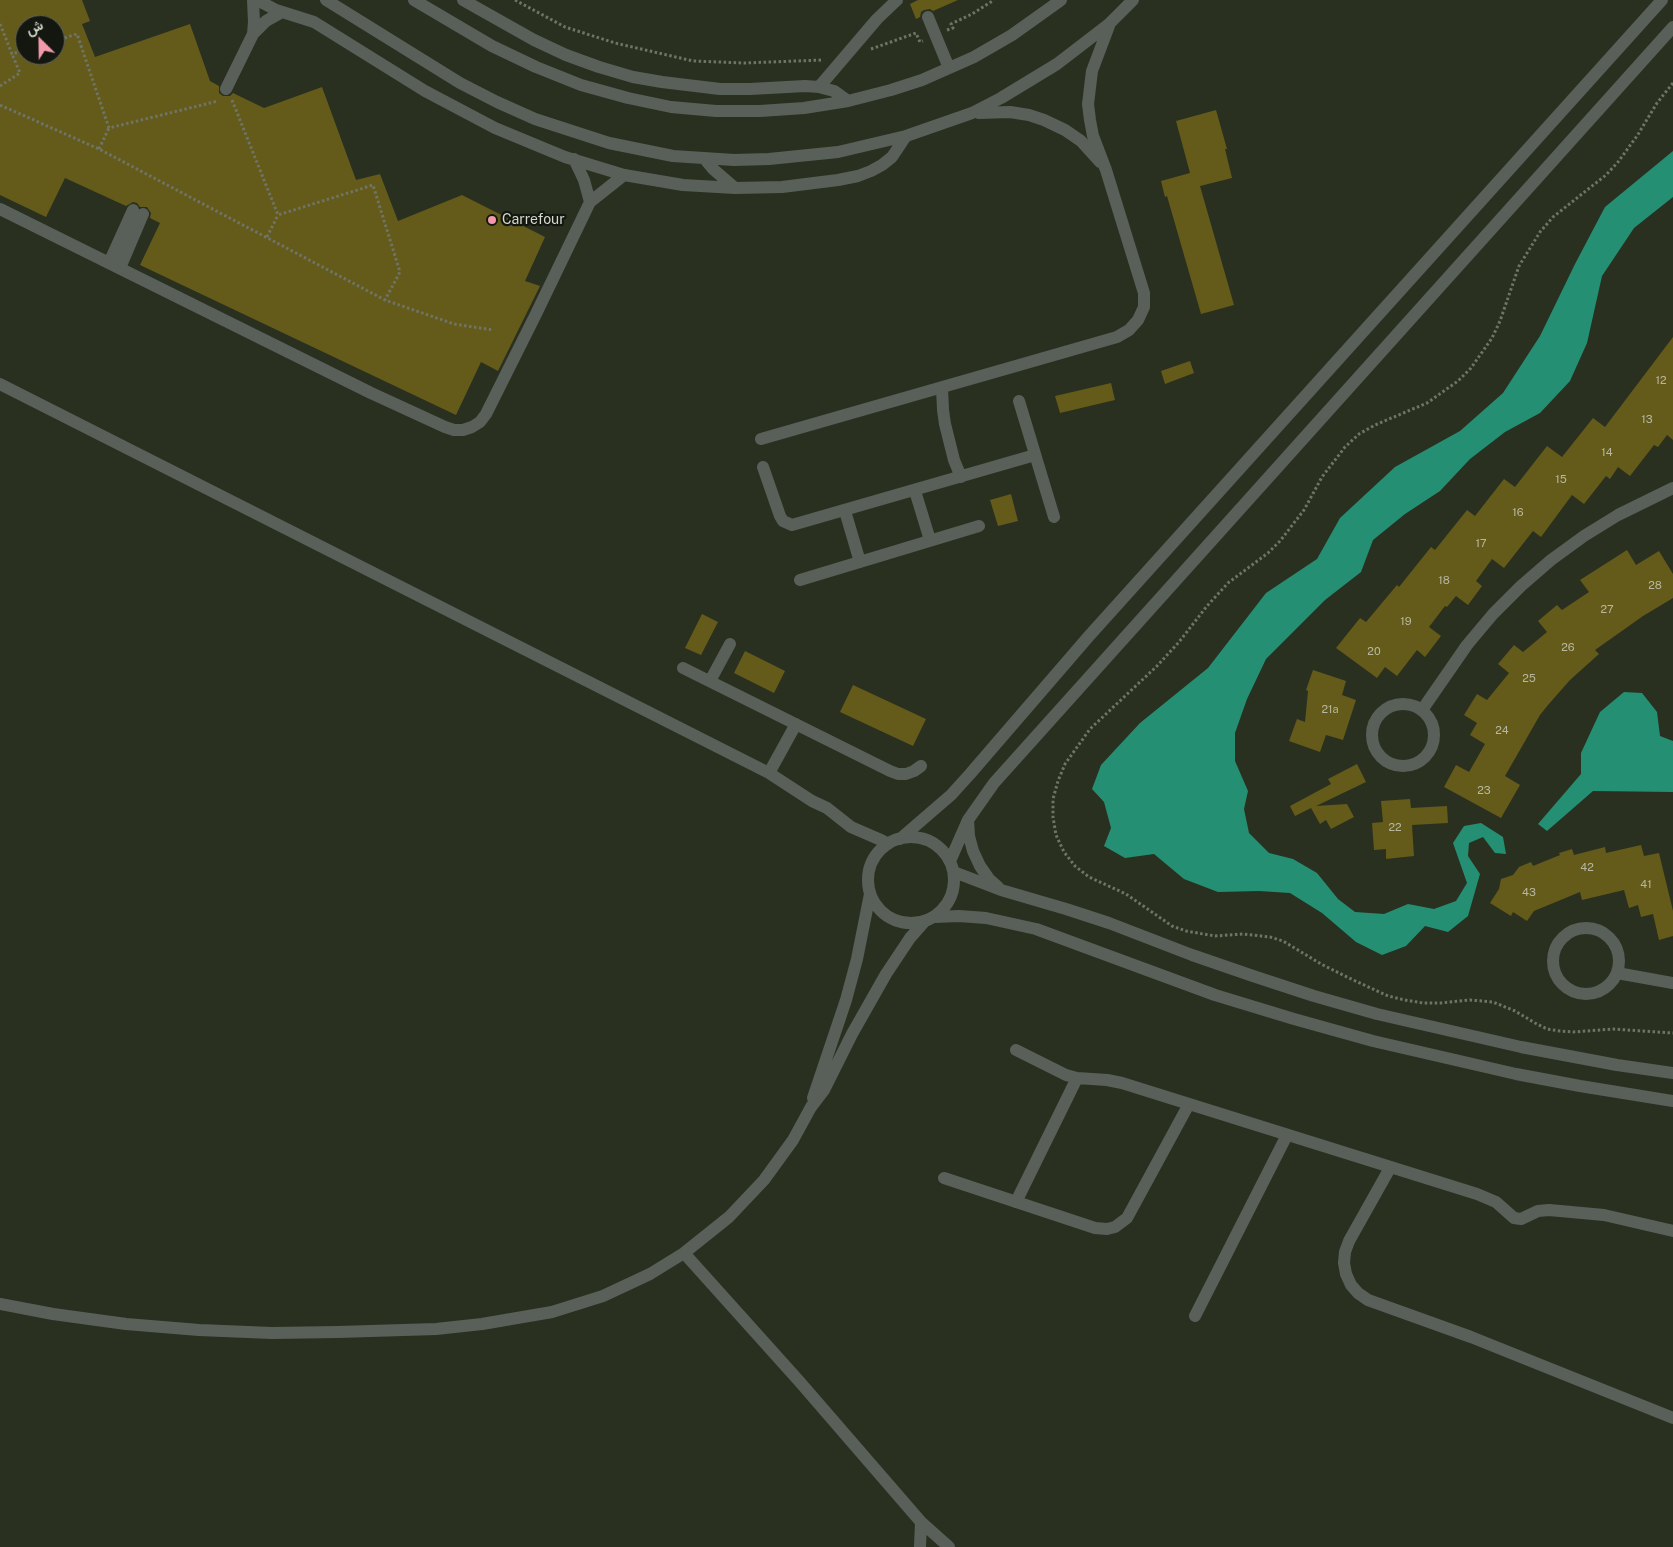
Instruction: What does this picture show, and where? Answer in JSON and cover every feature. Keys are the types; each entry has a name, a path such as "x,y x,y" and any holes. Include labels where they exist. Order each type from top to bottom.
{"street":[{"path":"253,0 253,34"},
{"path":"257,0 282,12 314,22 425,91 495,128 529,144 624,175 683,185 735,188 782,187 858,176 871,171 892,157 906,136"},
{"path":"326,0 460,83 497,102 535,119 609,143 673,156 760,159 804,156 855,148 906,136 972,114 991,111 1010,112 1030,115 1065,130 1095,155 1106,170"},
{"path":"414,0 492,46 536,67 581,85 671,107 760,112 848,101 899,87 974,57 1012,35 1061,0"},
{"path":"463,0 502,23 558,51 599,67 633,77 720,89 819,86 834,91 848,101"},
{"path":"819,86 880,15 897,0"},
{"path":"972,114 1043,72 1109,24 1132,0"},
{"path":"900,839 951,795 1089,636 1662,0"},
{"path":"226,96 253,34 266,21 282,12"},
{"path":"928,17 950,68"},
{"path":"761,439 1117,337 1129,330 1138,320 1144,307 1144,293 1106,170 1093,136 1088,104 1092,71 1109,24"},
{"path":"0,1304 53,1314 126,1324 199,1330 282,1333 436,1329 526,1317 578,1305 627,1286 684,1253 729,1217 764,1180 793,1140 811,1107 824,1090 852,1034 886,974 910,938 929,919 944,909 951,898 954,885 952,866 968,820 994,783 1673,27"},
{"path":"704,158 718,174 735,188"},
{"path":"574,159 584,180 590,202"},
{"path":"0,209 436,424 454,430 463,430 480,422 486,414 590,202 624,175"},
{"path":"114,266 138,212"},
{"path":"0,384 769,773 812,801 827,808 851,827 888,844"},
{"path":"942,387 947,433 954,460 962,477"},
{"path":"1019,401 1054,517"},
{"path":"763,467 780,516 787,523 798,524 1035,455"},
{"path":"1422,710 1467,645 1493,614 1521,586 1584,536 1618,515 1673,488"},
{"path":"915,491 930,540"},
{"path":"845,511 860,562"},
{"path":"800,580 979,526"},
{"path":"710,681 730,644"},
{"path":"683,668 898,774 906,774 921,766"},
{"path":"1405,704 1414,705 1422,710 1433,725 1433,743 1430,752 1415,764 1406,766 1388,762 1381,757 1375,749 1372,740 1372,731 1380,714 1387,708 1405,704"},
{"path":"769,773 796,724"},
{"path":"968,820 969,836 980,866 989,879 1001,890"},
{"path":"1673,1073 1569,1057 1520,1047 1376,1014 1314,996 1075,912 1001,890 952,866 941,849 929,841 915,837 900,839 888,844 879,852 869,872 870,894 878,908 891,918 901,922 912,924 929,919 959,916 986,918 1036,929 1215,995 1294,1020 1373,1041 1516,1074 1673,1101"},
{"path":"811,1107 846,1000 857,959 870,894"},
{"path":"1585,928 1603,932 1616,946 1619,955 1617,973 1605,988 1597,992 1588,994 1569,990 1556,976 1553,958 1555,949 1560,940 1575,930 1585,928"},
{"path":"1617,973 1673,983"},
{"path":"1016,1050 1066,1075 1077,1078 1114,1081 1488,1198 1496,1202 1514,1218 1521,1219 1538,1211 1549,1210 1604,1215 1673,1231"},
{"path":"1016,1202 1077,1078"},
{"path":"944,1178 1095,1228 1107,1229 1122,1223 1127,1218 1188,1104"},
{"path":"1195,1316 1287,1135"},
{"path":"1390,1168 1348,1241 1344,1252 1346,1274 1351,1285 1358,1293 1368,1300 1470,1337 1673,1418"},
{"path":"684,1253 799,1381 921,1522 949,1547"},
{"path":"920,1547 921,1522"}],"path":[{"path":"515,0 565,27 615,43 693,61 744,63 815,61 845,56 916,33 920,42 953,28 951,24 972,14 994,0"},
{"path":"0,24 20,73 0,86"},
{"path":"65,38 77,34 109,128 99,149"},
{"path":"1673,83 1657,103 1637,136 1618,162 1606,175 1553,217 1540,232 1519,266 1500,322 1492,338 1471,368 1458,381 1427,403 1375,425 1359,434 1345,447 1322,477 1304,510 1280,541 1228,583 1157,666 1090,729 1065,764 1053,799 1056,835 1064,852 1075,866 1089,878 1126,894 1172,926 1186,931 1215,936 1243,934 1270,937 1283,941 1349,978 1388,996 1405,1000 1423,1003 1470,1000 1494,1002 1515,1011 1547,1029 1560,1031 1622,1029 1673,1033"},
{"path":"109,128 226,96 278,215"},
{"path":"0,105 99,149 385,300 454,324 493,330"},
{"path":"267,237 278,215 373,185 400,272 385,300"}],"shaded area":[{"path":"1673,151 1673,197 1634,228 1602,276 1587,343 1570,381 1540,413 1505,432 1470,459 1440,491 1405,514 1373,540 1361,572 1325,600 1266,659 1247,699 1235,733 1235,761 1248,791 1244,809 1249,833 1269,853 1293,859 1317,873 1338,899 1355,912 1384,914 1408,904 1434,909 1456,901 1467,883 1453,843 1464,826 1481,823 1503,837 1506,854 1495,853 1483,837 1469,843 1468,856 1480,874 1468,916 1448,932 1425,926 1406,946 1382,955 1356,942 1322,913 1290,893 1259,891 1218,892 1184,879 1154,854 1125,858 1104,846 1111,828 1104,802 1092,789 1101,765 1140,723 1208,668 1266,593 1317,559 1340,518 1395,467 1460,431 1503,393 1540,336 1605,207"},
{"path":"1624,692 1642,693 1657,712 1660,736 1673,741 1673,792 1593,791 1547,831 1538,824 1581,774 1581,753 1600,712"}],"building":[{"path":"0,0 82,0 90,21 82,24 95,57 190,24 210,81 219,86 219,93 223,96 230,96 233,93 264,108 322,87 356,180 380,174 398,221 462,195 545,237 525,281 540,286 498,371 481,362 456,415 140,265 160,223 150,218 151,213 147,207 140,207 137,203 133,202 126,206 65,178 46,217 0,195"},
{"path":"918,0 958,0 933,11 930,9 924,10 921,12 920,17 916,19 910,4"},
{"path":"1216,110 1227,149 1225,149 1232,178 1200,186 1234,305 1201,314 1161,181 1190,173 1176,121"},
{"path":"1673,337 1673,440 1667,435 1658,447 1654,445 1630,476 1618,467 1610,479 1606,476 1584,504 1572,495 1541,537 1533,531 1504,568 1492,559 1476,581 1482,586 1468,605 1456,596 1447,607 1445,606 1429,627 1441,636 1425,657 1417,650 1397,676 1385,667 1377,678 1336,648 1360,618 1366,622 1397,585 1399,587 1431,547 1435,550 1467,510 1475,516 1504,479 1515,487 1547,446 1562,457 1593,418 1605,427"},
{"path":"1190,361 1194,373 1165,384 1161,371"},
{"path":"1111,383 1115,400 1060,413 1055,396"},
{"path":"1011,494 1018,521 998,526 990,500"},
{"path":"1627,550 1636,565 1659,551 1673,574 1673,598 1643,616 1595,650 1599,654 1570,680 1540,715 1505,776 1520,785 1501,818 1444,787 1456,765 1469,772 1485,744 1470,735 1477,723 1464,715 1477,694 1487,700 1509,673 1498,664 1514,645 1523,652 1547,632 1538,621 1557,605 1562,610 1589,592 1580,580"},
{"path":"702,614 718,622 701,655 685,648"},
{"path":"745,651 785,671 774,693 734,673"},
{"path":"1313,670 1346,681 1342,695 1356,700 1343,740 1326,735 1320,752 1289,741 1297,719 1305,722 1308,691 1306,690"},
{"path":"853,685 926,719 913,746 840,712"},
{"path":"1357,764 1366,782 1316,806 1347,804 1354,817 1331,829 1326,820 1320,824 1311,808 1295,816 1290,806 1331,784 1328,779"},
{"path":"1410,799 1411,808 1447,806 1448,823 1412,825 1414,856 1386,859 1386,849 1374,850 1372,823 1383,822 1381,801"},
{"path":"1641,845 1644,856 1659,853 1673,911 1673,936 1659,940 1653,914 1641,917 1638,905 1629,908 1624,890 1582,900 1580,892 1534,911 1527,921 1513,912 1511,916 1490,903 1499,889 1501,879 1513,875 1519,867 1531,862 1533,866 1560,855 1559,853 1572,849 1574,855 1605,847 1606,853"}],"place":[{"name":"Carrefour","path":"492,220"}]}
